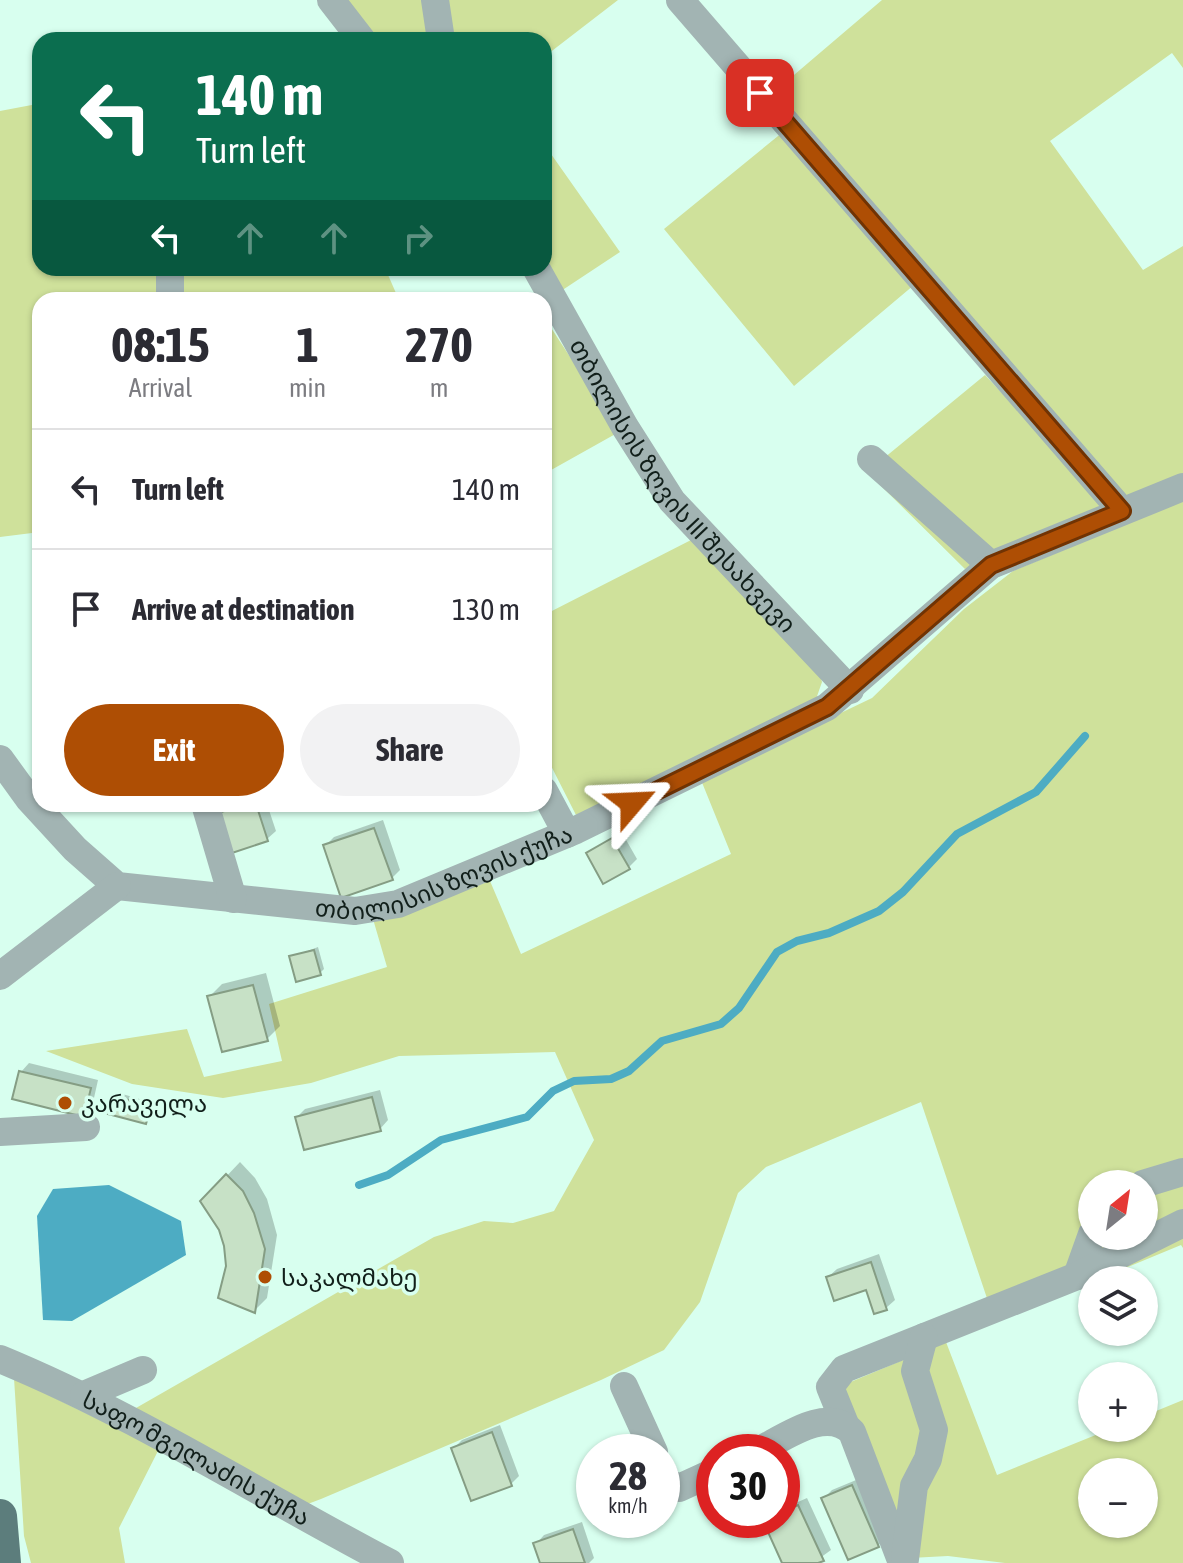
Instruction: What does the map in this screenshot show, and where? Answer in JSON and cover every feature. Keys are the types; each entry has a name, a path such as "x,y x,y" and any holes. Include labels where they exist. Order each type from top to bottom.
{"main road":[{"path":"0,1516 4,1563"}],"street":[{"path":"331,0 356,32"},
{"path":"435,0 440,32"},
{"path":"680,0 1122,511"},
{"name":"თბილისის ზღვის III შესახვევი","path":"552,295 672,501 850,690"},
{"path":"871,459 991,565"},
{"name":"თბილისის ზღვის ქუჩა","path":"117,886 355,911 398,904 567,834 827,707 991,565 1183,487"},
{"path":"0,759 32,801"},
{"path":"552,806 567,834"},
{"path":"0,976 117,886 75,849 41,812"},
{"path":"207,812 233,899"},
{"path":"3,1125 86,1127"},
{"path":"1158,1180 1183,1172"},
{"path":"904,1563 852,1432 845,1424 830,1387 835,1379 844,1369 1077,1276 1183,1223"},
{"path":"1077,1276 1086,1250"},
{"path":"904,1563 914,1486 928,1459 934,1430 915,1371 924,1337"},
{"name":"საფო მგელაძის ქუჩა","path":"0,1359 84,1395 358,1555 390,1563"},
{"path":"84,1395 143,1370"},
{"path":"624,1386 646,1434"},
{"path":"793,1434 820,1421 833,1420 845,1424"}],"green space":[{"path":"322,0 618,0 552,51 552,32 346,32"},
{"path":"882,0 1183,0 1183,68 1172,53 1050,141 1143,270 1183,246 1183,479 1123,499 774,92"},
{"path":"32,105 32,276 158,276 160,292 32,292 32,533 0,537 0,111"},
{"path":"783,132 914,285 794,386 664,229"},
{"path":"552,155 620,252 561,291 552,274"},
{"path":"184,276 388,276 396,292 184,292"},
{"path":"552,329 619,432 552,470"},
{"path":"985,375 1100,498 1100,511 965,569 867,472"},
{"path":"1183,500 1183,1248 1181,1245 1130,1266 1078,1266 1078,1288 995,1322 921,1102 766,1167 738,1193 700,1302 664,1350 601,1380 321,1499 297,1508 129,1412 434,1237 484,1221 513,1223 554,1211 594,1140 555,1052 399,1056 311,1083 223,1098 132,1084 46,1051 187,1029 204,1077 282,1061 269,1004 387,967 373,919 409,911 490,881 521,954 731,854 701,780 872,698 964,609 1013,571"},
{"path":"693,539 818,668 822,682 815,702 576,815 552,768 552,611"},
{"path":"946,1342 997,1475 1078,1442 1158,1442 1158,1410 1183,1400 1183,1563 1005,1563 948,1556 910,1558 841,1386"},
{"path":"14,1378 159,1449 119,1528 125,1563 31,1563 24,1536"}],"water":[{"path":"109,1185 181,1221 186,1255 72,1321 43,1320 37,1216 53,1189"}],"building":[{"path":"259,812 268,841 232,853 218,813"},
{"path":"374,828 393,880 341,898 323,845"},
{"path":"612,838 630,869 603,884 586,853"},
{"path":"314,950 321,975 296,982 289,956"},
{"path":"253,985 268,1041 222,1052 207,996"},
{"path":"19,1071 91,1088 84,1117 12,1099"},
{"path":"113,1096 151,1106 146,1124 108,1114"},
{"path":"372,1097 381,1131 304,1150 295,1117"},
{"path":"226,1174 243,1191 254,1213 265,1249 255,1313 218,1298 226,1266 224,1246 219,1230 200,1201"},
{"path":"871,1262 887,1310 874,1314 866,1290 834,1301 826,1277"},
{"path":"492,1432 512,1486 471,1501 451,1448"},
{"path":"852,1485 879,1547 848,1560 821,1498"},
{"path":"800,1509 824,1561 782,1563 771,1538 800,1538"},
{"path":"573,1529 585,1563 540,1563 533,1543"}],"waterway":[{"path":"359,1185 388,1175 441,1140 527,1117 553,1091 574,1081 611,1079 629,1071 662,1041 721,1024 739,1008 777,952 797,941 829,933 879,911 903,892 957,834 1036,792 1085,736"}],"place":[{"name":"კარაველა","path":"65,1103"},
{"name":"საკალმახე","path":"265,1277"}],"route":[{"path":"632,803 827,707 991,565 1122,511 760,93"}]}
